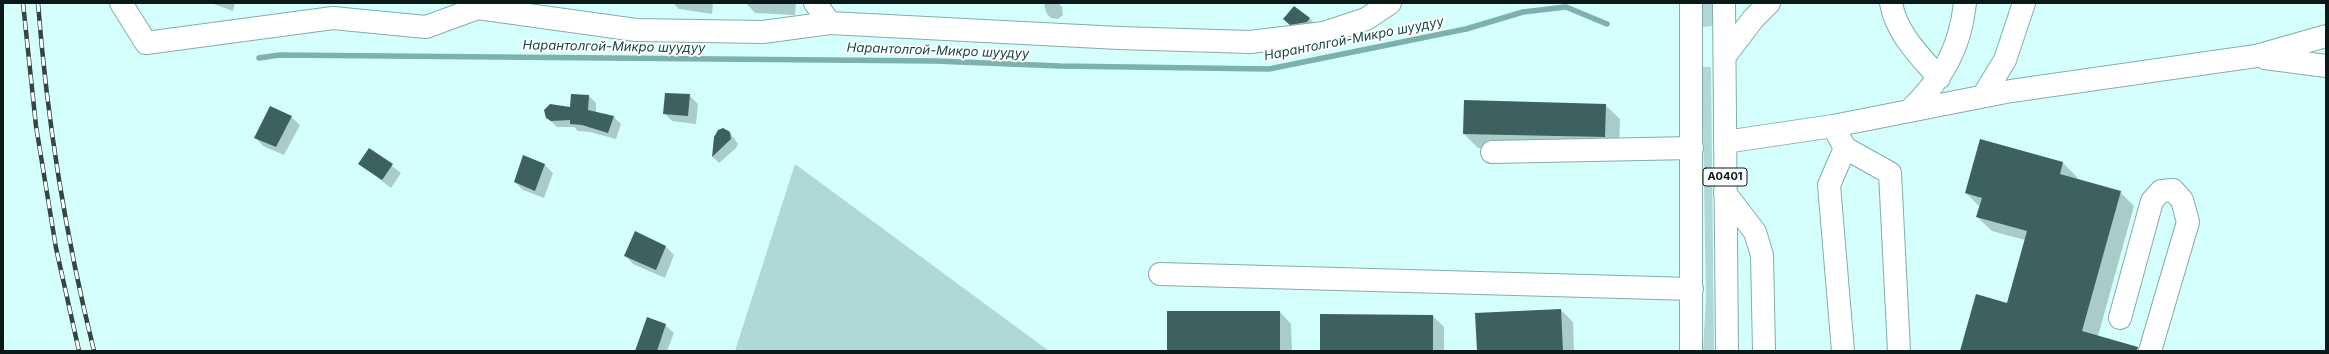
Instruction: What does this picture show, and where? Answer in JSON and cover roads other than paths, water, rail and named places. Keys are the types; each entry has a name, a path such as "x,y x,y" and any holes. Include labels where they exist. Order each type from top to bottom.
{"main road":[{"path":"122,3 146,43 333,18 426,27 478,8 636,30 764,32 830,23 1119,38 1250,42 1324,33 1366,19 1390,3"},
{"path":"815,3 830,23"},
{"name":"A0401","path":"1691,3 1691,351"},
{"name":"A0401","path":"1724,3 1727,351"},
{"path":"1692,38 1725,47 1769,3"},
{"path":"1891,3 1893,15 1901,31 1939,78"},
{"path":"1909,111 1939,78 1955,47 1965,3"},
{"path":"1982,96 2005,60 2024,3"},
{"path":"1725,142 1833,126 2011,91 2256,56 2326,36"},
{"path":"2256,56 2326,66"},
{"path":"1833,126 1845,148 1890,173 1899,351"},
{"path":"1492,152 1692,148"},
{"path":"1843,351 1829,185 1845,148"},
{"path":"2120,318 2152,201 2161,190 2173,190 2182,200 2188,222 2150,351"},
{"path":"1725,193 1755,232 1762,255 1764,351"},
{"path":"1160,274 1692,290"}],"waterway":[{"name":"Нарантолгой-Микро шуудуу","path":"259,58 279,55 935,61 1060,66 1269,69 1466,29 1523,12 1566,7 1607,24"}],"railway":[{"path":"23,3 36,126 56,248 79,351"},
{"path":"38,3 52,135 66,222 94,351"}]}
